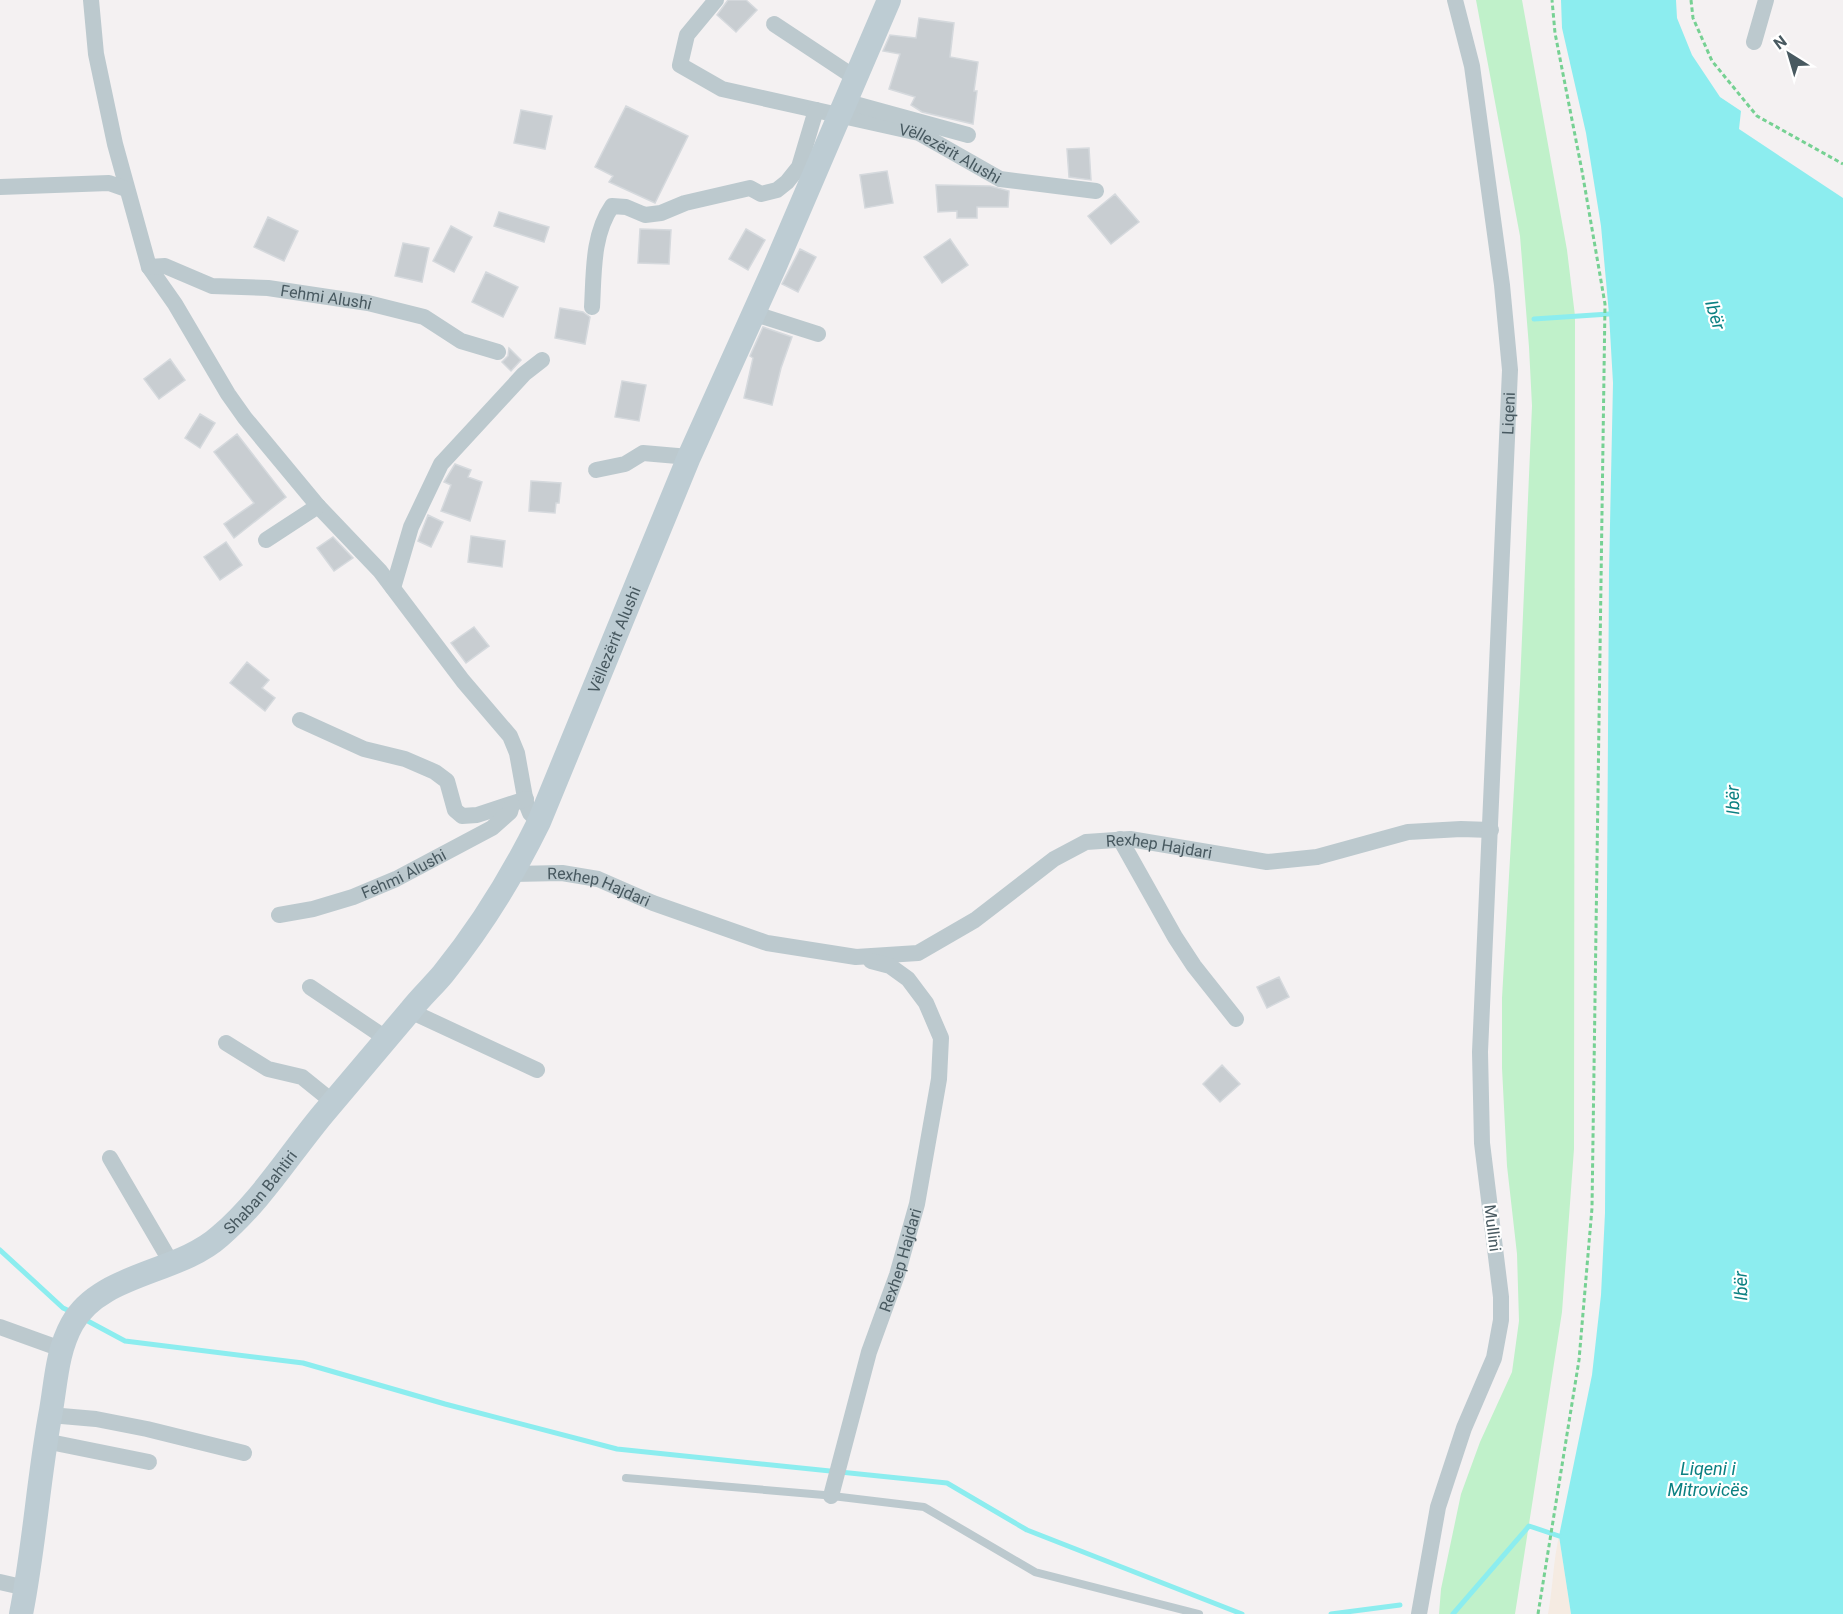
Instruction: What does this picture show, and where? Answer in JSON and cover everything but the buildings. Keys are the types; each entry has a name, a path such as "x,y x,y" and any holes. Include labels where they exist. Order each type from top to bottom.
{"main road":[{"name":"Vëllezërit Alushi","path":"539,822 689,457 775,266 833,109 854,77 889,0"},
{"name":"Shaban Bahtiri","path":"21,1614 27,1588 45,1441 61,1349 76,1318 96,1296 172,1264 217,1239 243,1215 333,1102 443,974 513,874 539,822"}],"street":[{"path":"90,0 96,54 115,144 149,267 175,304 228,394 318,506 393,588 463,681 510,736 518,753 519,802 539,822"},
{"name":"Vëllezërit Alushi","path":"716,0 687,35 680,65 722,89 968,135"},
{"name":"Liqeni","path":"1455,0 1472,66 1502,285 1510,370 1491,830"},
{"path":"1754,42 1766,0"},
{"path":"774,24 854,77"},
{"name":"Vëllezërit Alushi","path":"833,109 919,133 1000,179 1096,191"},
{"name":"Vëllezërit Alushi","path":"592,308 595,249 605,216 612,206 626,207 645,215 661,213 685,203 750,188 761,194 777,190 799,167 833,109"},
{"path":"0,187 109,183 126,189"},
{"name":"Fehmi Alushi","path":"149,267 165,266 212,286 268,288 368,303 424,317 461,341 498,352"},
{"path":"752,313 818,334"},
{"path":"393,588 411,527 441,464 524,374 542,360"},
{"path":"596,470 625,464 643,453 689,457"},
{"path":"266,540 318,506"},
{"path":"300,720 363,750 405,759 435,772 447,781 455,810 462,816 519,802"},
{"name":"Fehmi Alushi","path":"279,915 338,902 396,879 492,828 519,802"},
{"name":"Rexhep Hajdari","path":"855,957 918,953 975,920 1054,859 1086,842 1120,840 1163,844 1267,862 1317,857 1408,832 1491,830"},
{"name":"Mullini","path":"1419,1614 1438,1507 1464,1428 1494,1358 1501,1320 1501,1297 1482,1143 1481,1107 1480,1052 1491,830"},
{"path":"1120,840 1175,937 1194,966 1236,1020"},
{"name":"Rexhep Hajdari","path":"513,874 562,873 598,879 653,903 767,943 855,957 890,966 908,979 926,1004 941,1038 939,1079 917,1204 897,1275 869,1352 831,1496"},
{"path":"310,987 387,1039"},
{"path":"410,1011 537,1070"},
{"path":"226,1043 268,1069 302,1077 333,1102"},
{"path":"110,1158 172,1264"},
{"path":"0,1327 61,1349"},
{"path":"50,1414 96,1419 244,1453"},
{"path":"45,1441 149,1462"},
{"path":"0,1582 27,1588"}],"lane":[{"path":"626,1478 831,1496 924,1507 1035,1572 1199,1614"}],"path":[{"path":"1538,1614 1579,1360 1592,1208 1604,300 1555,33 1552,0"},
{"path":"1691,0 1693,18 1712,61 1757,116 1843,164"}],"green space":[{"path":"1476,0 1522,0 1567,250 1575,316 1574,1149 1562,1312 1515,1614 1439,1614 1441,1589 1461,1494 1480,1442 1512,1372 1519,1321 1517,1254 1507,1166 1502,1068 1502,998 1520,684 1532,406 1520,236"}],"sand":[{"path":"1559,1536 1571,1614 1548,1614"}],"water":[{"name":"Liqeni i Mitrovicës","path":"1561,0 1676,0 1677,18 1692,55 1720,97 1741,111 1739,129 1843,198 1843,1614 1571,1614 1559,1536 1592,1375 1601,1295 1605,1213 1609,572 1613,383 1601,226 1586,133 1562,28"}],"waterway":[{"path":"1534,319 1609,314"},
{"path":"0,1250 63,1308 74,1313"},
{"path":"84,1319 125,1341 303,1363 445,1404 617,1449 947,1483 1027,1530 1242,1614"},
{"path":"1453,1614 1529,1526 1559,1536"},
{"path":"1331,1614 1400,1605"}],"water label":[{"name":"Ibër","path":"1715,315"},
{"name":"Ibër","path":"1733,800"},
{"name":"Ibër","path":"1741,1286"}]}
